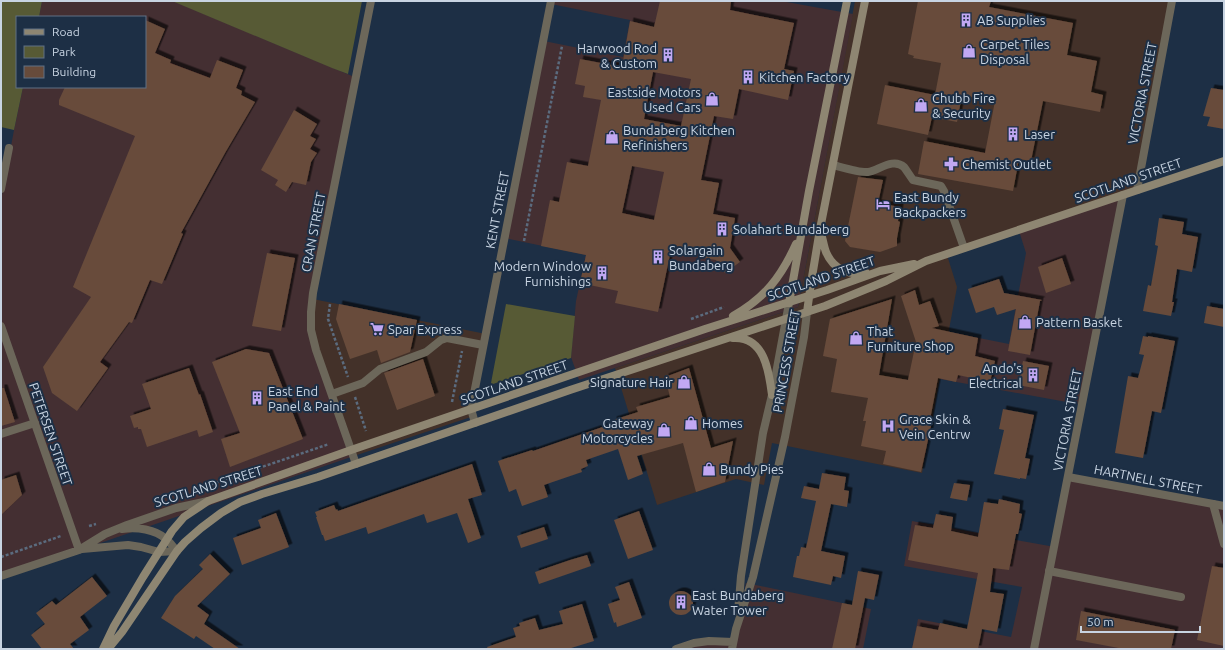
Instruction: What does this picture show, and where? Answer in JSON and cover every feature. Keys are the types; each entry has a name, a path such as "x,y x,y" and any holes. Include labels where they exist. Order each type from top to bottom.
{"main road":[{"name":"PRINCESS STREET","path":"789,303 801,231 847,1"},
{"name":"PRINCESS STREET","path":"808,312 809,296 820,229 865,1"},
{"name":"SCOTLAND STREET","path":"208,501 351,450 718,324 789,303 880,271 926,261 1224,161"},
{"path":"820,229 826,252 836,266 849,273 858,274 880,271"},
{"path":"718,324 753,304 770,288 784,268 801,231"},
{"name":"SCOTLAND STREET","path":"108,649 122,632 177,551 185,542 221,513 240,502 356,464 475,422 808,312 886,281 926,261"},
{"path":"724,339 745,339 756,346 767,364 772,395"},
{"path":"103,649 118,620 166,539 184,517 208,501"}],"street":[{"name":"CRAN STREET","path":"356,464 316,350 311,330 311,312 313,293 371,1"},
{"name":"KENT STREET","path":"475,422 471,409 551,1"},
{"name":"VICTORIA STREET","path":"1137,190 1172,1"},
{"path":"1,189 9,148"},
{"path":"833,165 868,172 892,164 900,165 904,167 913,180 941,186 964,248"},
{"name":"VICTORIA STREET","path":"1034,649 1123,195"},
{"name":"PRINCESS STREET","path":"733,645 742,568 763,433 772,395 789,303"},
{"name":"PRINCESS STREET","path":"736,629 753,577 783,445 808,312"},
{"name":"PETERSEN STREET","path":"1,326 79,550"},
{"path":"332,394 363,383 380,368 426,352 444,339 450,338 483,345"},
{"path":"1,434 35,423"},
{"name":"HARTNELL STREET","path":"1068,477 1224,506"},
{"name":"SCOTLAND STREET","path":"1,576 79,550 127,524 176,508 208,501"},
{"path":"1213,504 1224,544"},
{"name":"SCOTLAND STREET","path":"112,531 140,529 156,532 166,539 177,551"},
{"name":"SCOTLAND STREET","path":"79,550 128,545 159,552 177,551"},
{"path":"1049,571 1181,597"},
{"path":"676,649 694,643 709,641 733,645"}],"path":[{"path":"524,241 562,46"},
{"path":"330,304 328,319 366,431"},
{"path":"452,402 464,341"},
{"path":"1,557 61,536"}],"shaded area":[{"path":"42,1 173,1 357,78 314,294 312,330 354,456 1,577 1,200 23,88 146,88 146,16 39,16"},
{"path":"552,1 781,1 853,14 798,307 579,380 571,357 576,301 586,255 505,238 544,41 623,57 630,20 551,4"},
{"path":"855,1 1174,1 1138,191 947,255 957,287 922,473 772,443 764,485 736,479 657,505 615,368 798,307"},
{"path":"1124,196 1083,405 940,379 949,332 1009,344 1026,253 1019,231"},
{"path":"313,299 486,334 474,416 354,456 312,330"},
{"path":"1068,477 1224,507 1224,649 912,649 918,619 1011,637 1022,587 904,566 912,521 1055,547"},
{"path":"746,583 871,609 863,649 672,649 693,642 735,641"}],"green space":[{"path":"1,1 42,1 39,16 16,16 16,88 23,88 14,130 1,127"},
{"path":"172,1 362,1 348,74 332,68"},
{"path":"506,304 575,316 571,358 493,384 491,383"}],"building":[{"path":"660,1 731,1 730,10 794,23 784,69 794,71 788,100 739,89 733,119 714,116 701,180 719,183 713,214 735,218 730,248 740,262 725,273 716,260 704,258 706,252 672,245 658,312 615,303 618,291 580,283 586,255 541,246 550,200 559,202 567,162 588,166 601,100 583,97 585,86 575,84 580,59 622,67 630,21 654,27","holes":["653,72 691,79 681,126 644,119","632,166 664,172 654,220 622,213"]},
{"path":"918,1 991,1 989,7 1073,23 1067,55 1097,61 1091,92 1103,95 1100,112 1043,101 1031,161 1019,159 1013,191 918,174 924,141 985,153 995,101 962,95 957,122 932,117 928,135 877,124 885,85 935,95 941,63 913,58 914,56 908,54"},
{"path":"146,20 165,29 155,53 171,60 170,63 210,78 217,60 243,70 236,88 242,91 241,95 255,102 181,233 183,234 162,284 150,280 132,323 129,322 100,362 108,368 77,411 52,393 43,367 91,297 73,287 135,136 59,105 59,100 65,88 146,88"},
{"path":"1211,88 1224,90 1224,129 1207,126 1210,117 1203,116"},
{"path":"294,110 317,124 310,136 316,139 310,149 317,153 311,162 306,185 292,182 286,192 275,185 278,180 261,170"},
{"path":"858,177 883,180 878,203 900,207 897,246 880,252 850,247 845,241"},
{"path":"1159,218 1184,222 1182,234 1198,237 1192,272 1177,269 1172,302 1174,302 1171,316 1143,311 1148,285 1151,286 1158,246 1155,245"},
{"path":"267,253 295,258 281,331 252,326"},
{"path":"1062,258 1071,284 1046,293 1038,267"},
{"path":"999,279 1004,293 1042,300 1040,301 1030,355 1008,351 1016,309 997,315 994,307 976,313 968,289"},
{"path":"915,290 919,305 930,301 939,326 932,328 978,338 975,356 995,361 990,382 958,375 956,382 938,378 929,425 931,426 921,472 883,464 886,451 861,446 866,421 863,421 868,398 831,392 837,359 823,356 830,319 892,299 879,375 908,380 916,342 901,296"},
{"name":"Spar Express","path":"339,304 417,320 410,352 381,363 377,350 350,359 336,319"},
{"path":"1207,306 1224,309 1224,327 1204,323"},
{"path":"1143,336 1175,341 1161,413 1152,411 1143,458 1115,453 1128,376 1138,378 1144,355 1139,354"},
{"name":"East End Panel & Paint","path":"246,349 269,353 303,439 230,467 221,439 240,433 212,362"},
{"path":"423,359 435,396 397,410 384,373"},
{"name":"Ando's Electrical","path":"1023,361 1049,366 1044,390 1018,385"},
{"path":"189,368 213,432 199,437 197,430 147,447 141,429 138,429 138,427 134,428 130,416 151,409 142,384"},
{"path":"689,368 711,448 733,441 725,482 696,492 683,443 637,456 643,474 628,480 618,449 586,460 588,466 581,469 582,472 544,485 548,497 522,506 516,489 509,492 498,461 532,450 533,451 614,423 613,420 638,412 636,407 670,397 665,377"},
{"path":"1,388 4,388 15,422 1,426"},
{"path":"1003,409 1034,415 1025,458 1030,459 1026,479 994,474 1004,430 999,429"},
{"path":"472,464 482,495 468,499 481,538 468,543 457,513 427,523 424,514 368,534 366,527 325,541 322,535 315,512 334,505 338,511"},
{"path":"822,473 846,477 844,490 849,491 847,507 831,504 821,551 845,556 841,578 833,576 831,585 793,577 797,556 799,556 801,547 806,548 816,501 801,498 804,486 819,489"},
{"path":"16,475 22,495 1,515 1,480"},
{"path":"954,483 970,485 967,501 950,498"},
{"path":"999,499 1020,504 1019,513 1022,514 1018,534 1016,534 1009,570 993,568 990,592 1004,594 997,632 982,629 978,649 912,649 917,626 938,630 940,623 967,629 978,573 908,560 915,525 933,528 936,514 953,517 951,531 978,537 984,502 998,504"},
{"path":"639,511 653,550 628,559 614,520"},
{"path":"276,513 289,547 242,565 233,538 261,528 258,520"},
{"path":"544,527 548,539 521,548 517,536"},
{"path":"210,554 230,574 197,606 209,615 204,624 240,649 215,649 196,636 194,639 161,618 175,596 203,569 199,565"},
{"path":"587,555 591,566 539,584 535,572"},
{"path":"1212,566 1224,568 1224,646 1197,640"},
{"path":"858,571 879,575 874,600 865,598 855,649 832,649 842,603 852,605"},
{"path":"92,577 107,596 80,617 89,630 70,644 74,649 42,649 31,635 45,624 36,613 52,601 56,605"},
{"path":"629,582 642,618 617,627 616,622 614,623 608,604 620,600 615,587"},
{"name":"East Bundaberg Water Tower","path":"681,591 689,595 693,603 689,611 681,615 673,611 669,603 673,595"},
{"path":"582,604 594,641 568,649 488,649 487,647 516,637 513,628 520,626 519,623 535,618 539,630 563,624 559,611"},
{"path":"1081,611 1175,630 1171,649 1124,649 1076,640"}],"place":[{"name":"AB Supplies","path":"966,20"},
{"name":"Carpet Tiles Disposal","path":"969,51"},
{"name":"Harwood Rod & Custom","path":"668,55"},
{"name":"Kitchen Factory","path":"748,77"},
{"name":"Eastside Motors Used Cars","path":"712,99"},
{"name":"Chubb Fire & Security","path":"921,105"},
{"name":"Laser","path":"1013,134"},
{"name":"Bundaberg Kitchen Refinishers","path":"612,137"},
{"name":"Chemist Outlet","path":"951,164"},
{"name":"East Bundy Backpackers","path":"883,204"},
{"name":"Solahart Bundaberg","path":"722,229"},
{"name":"Solargain Bundaberg","path":"658,257"},
{"name":"Modern Window Furnishings","path":"602,273"},
{"name":"Pattern Basket","path":"1025,322"},
{"name":"Spar Express","path":"377,329"},
{"name":"That Furniture Shop","path":"856,338"},
{"name":"Ando's Electrical","path":"1033,375"},
{"name":"Signature Hair","path":"684,382"},
{"name":"East End Panel & Paint","path":"257,398"},
{"name":"Homes","path":"691,423"},
{"name":"Grace Skin & Vein Centrw","path":"888,426"},
{"name":"Gateway Motorcycles","path":"664,430"},
{"name":"Bundy Pies","path":"709,469"},
{"name":"East Bundaberg Water Tower","path":"681,602"}]}
